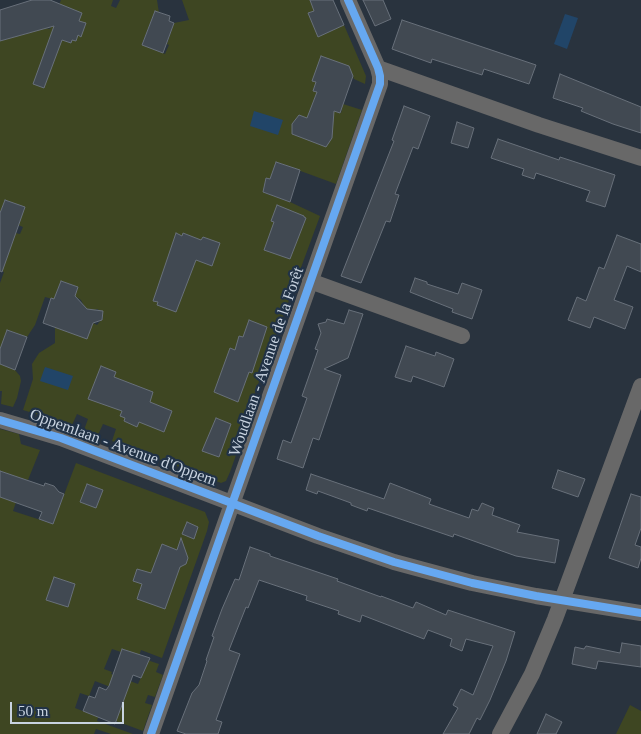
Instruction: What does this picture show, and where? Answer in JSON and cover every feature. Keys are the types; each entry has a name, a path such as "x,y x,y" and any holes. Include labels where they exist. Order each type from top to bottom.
{"street":[{"name":"Woudlaan - Avenue de la Forêt","path":"151,734 380,84 378,68 348,0"},
{"path":"378,68 539,125 641,158"},
{"name":"Woudlaan - Avenue de la Forêt","path":"310,281 462,336"},
{"path":"500,734 532,674 562,602 641,386"},
{"name":"Oppemlaan - Avenue d'Oppem","path":"0,420 61,438 318,536 394,562 472,583 562,602 641,613"}],"green space":[{"path":"61,0 113,0 111,6 116,8 120,0 157,0 159,13 155,11 142,44 165,54 174,23 189,20 182,0 310,0 314,11 309,13 325,33 344,25 366,76 365,84 354,79 349,66 316,82 313,90 317,92 313,103 332,111 341,113 343,104 362,110 336,184 276,162 270,179 266,178 263,191 265,193 320,216 254,395 251,413 230,472 226,481 221,483 112,441 116,429 103,424 98,435 84,430 88,419 77,414 72,425 23,410 33,379 32,364 39,353 55,343 55,327 87,338 93,323 97,325 103,318 101,311 85,308 81,300 75,296 78,287 61,281 56,300 45,297 35,325 27,337 7,330 0,354 0,283 4,272 0,270 15,233 20,234 23,227 18,225 24,207 5,200 0,213 0,41 44,28 50,29"},
{"path":"0,364 15,370 20,376 21,381 13,407 1,404"},
{"path":"0,429 19,434 21,444 40,450 28,480 24,479 13,511 53,524 76,463 205,512 209,522 207,531 162,658 141,650 139,656 123,649 121,652 112,649 104,669 112,672 111,674 138,684 147,665 147,660 159,664 156,672 163,675 155,697 148,695 145,703 152,705 143,731 116,721 113,688 95,681 89,696 80,693 75,708 93,715 99,714 97,721 133,734 111,734 96,729 94,734 0,734"},
{"path":"630,705 641,711 641,734 616,734"}],"water":[{"path":"565,14 578,18 567,49 554,44"},
{"path":"254,111 283,120 278,135 250,126"},
{"path":"45,367 73,376 68,390 40,381"}],"building":[{"path":"32,0 50,0 82,13 79,21 86,23 81,37 78,35 76,41 72,40 71,43 62,40 44,88 33,84 54,26 0,41 0,10"},
{"path":"310,0 333,0 344,25 318,37 308,13 314,11"},
{"path":"363,0 383,0 391,19 375,26"},
{"path":"155,11 170,16 169,21 174,23 163,53 142,45"},
{"path":"402,20 536,65 529,84 484,69 482,75 432,59 431,63 392,49"},
{"path":"321,56 349,66 353,76 340,113 334,111 332,138 326,147 292,134 292,124 299,115 307,118 317,92 313,91 316,82 312,81"},
{"path":"560,74 641,107 641,133 613,124 581,111 583,108 553,98"},
{"path":"404,106 430,116 418,149 413,147 395,194 399,195 390,222 386,221 361,283 341,276 394,141 392,140"},
{"path":"457,122 474,128 468,148 451,143"},
{"path":"498,139 559,160 560,157 615,175 605,207 586,201 590,191 536,173 534,179 522,175 524,169 491,158"},
{"path":"276,162 300,170 290,202 263,192 266,178 270,179"},
{"path":"5,200 25,207 2,272 0,271 0,213"},
{"path":"277,205 306,218 290,259 264,250 274,222 271,221"},
{"path":"176,233 182,236 183,233 201,240 203,237 220,243 212,266 196,260 176,312 157,305 158,302 153,301"},
{"path":"617,235 641,244 641,272 627,266 614,300 633,307 625,329 594,317 590,328 568,320 577,297 586,301 599,267 604,269"},
{"path":"415,278 458,294 462,283 482,290 472,319 452,312 453,309 410,292"},
{"path":"61,281 78,287 75,296 87,309 103,311 102,320 93,323 87,339 43,323 51,298 54,299"},
{"path":"349,310 363,314 348,358 324,369 341,375 319,440 313,438 303,468 277,459 283,440 291,443 307,398 302,396 318,350 315,349 321,333 318,324 326,322 327,319 344,324"},
{"path":"249,320 267,327 252,373 249,372 238,402 214,392 230,348 235,350 239,336 243,337"},
{"path":"7,330 27,337 15,370 0,364 0,349"},
{"path":"406,346 435,356 436,352 454,359 444,387 413,376 411,382 395,377"},
{"path":"101,366 116,372 114,377 153,392 150,402 172,411 164,432 139,422 137,427 124,421 125,418 120,416 122,411 88,399"},
{"path":"216,418 231,424 219,457 202,451"},
{"path":"558,470 585,479 578,497 552,488"},
{"path":"0,471 44,486 45,483 54,486 59,492 64,494 53,524 39,519 42,512 0,497"},
{"path":"311,474 384,499 390,483 431,499 429,504 469,518 472,509 478,511 482,503 494,508 492,515 520,525 517,532 559,540 555,563 516,556 454,534 453,537 368,508 367,511 318,491 317,494 306,490"},
{"path":"87,484 103,490 96,508 80,502"},
{"path":"631,494 641,497 641,528 635,545 641,547 641,558 638,568 609,558"},
{"path":"187,522 198,527 194,539 182,534"},
{"path":"181,538 188,558 186,564 180,567 165,609 137,599 142,584 133,581 137,569 151,573 162,544 177,550"},
{"path":"250,547 413,608 416,602 446,615 448,610 515,632 506,661 490,700 480,720 477,718 469,734 443,734 458,708 453,705 461,689 473,695 493,646 466,639 462,651 450,646 452,639 428,630 424,639 362,615 360,622 338,614 339,611 306,600 307,596 259,580 229,650 240,654 216,720 222,722 218,734 186,734 177,731 192,693 199,685 214,637 212,636 235,579 239,580"},
{"path":"54,577 75,584 68,607 46,600"},
{"path":"622,643 641,646 641,667 598,661 596,669 572,664 575,647 584,649 586,646 620,653"},
{"path":"122,649 150,658 141,678 133,675 115,724 83,711 89,696 95,698 99,687 106,690 109,686"},
{"path":"546,714 562,722 556,734 537,734"}],"cycle path":[{"path":"151,734 380,84 378,68 348,0"},
{"path":"0,420 61,438 318,536 394,562 472,583 536,596 641,613"}]}
